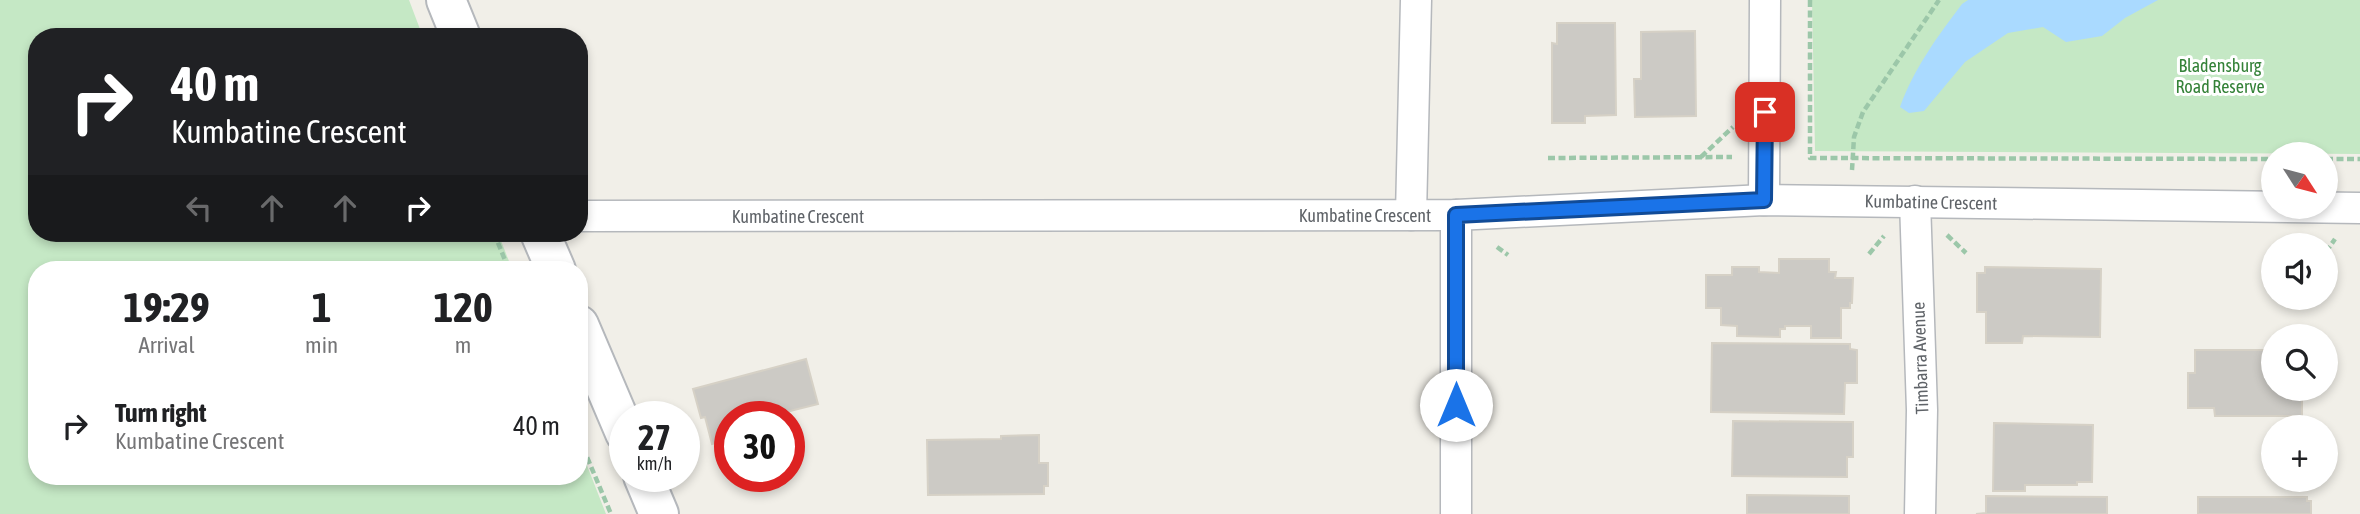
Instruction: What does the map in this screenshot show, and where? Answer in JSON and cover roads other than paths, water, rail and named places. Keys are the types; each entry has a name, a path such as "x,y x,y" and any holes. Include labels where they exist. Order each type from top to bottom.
{"street":[{"path":"446,0 457,28"},
{"path":"1411,215 1416,0"},
{"path":"1764,200 1765,0"},
{"name":"Kumbatine Crescent","path":"588,216 1456,215 1764,200 2360,208"},
{"name":"Timbarra Avenue","path":"1915,201 1922,410 1920,514"},
{"path":"1455,514 1456,215"},
{"path":"544,242 552,261"},
{"path":"588,346 611,401"},
{"path":"650,492 659,514"}],"water":[{"path":"1968,0 2158,0 2125,18 2102,36 2066,42 2043,27 2008,33 1965,62 1924,111 1909,113 1900,107 1912,79 1944,28"}],"park label":[{"name":"Bladensburg Road Reserve","path":"2220,75"}]}
